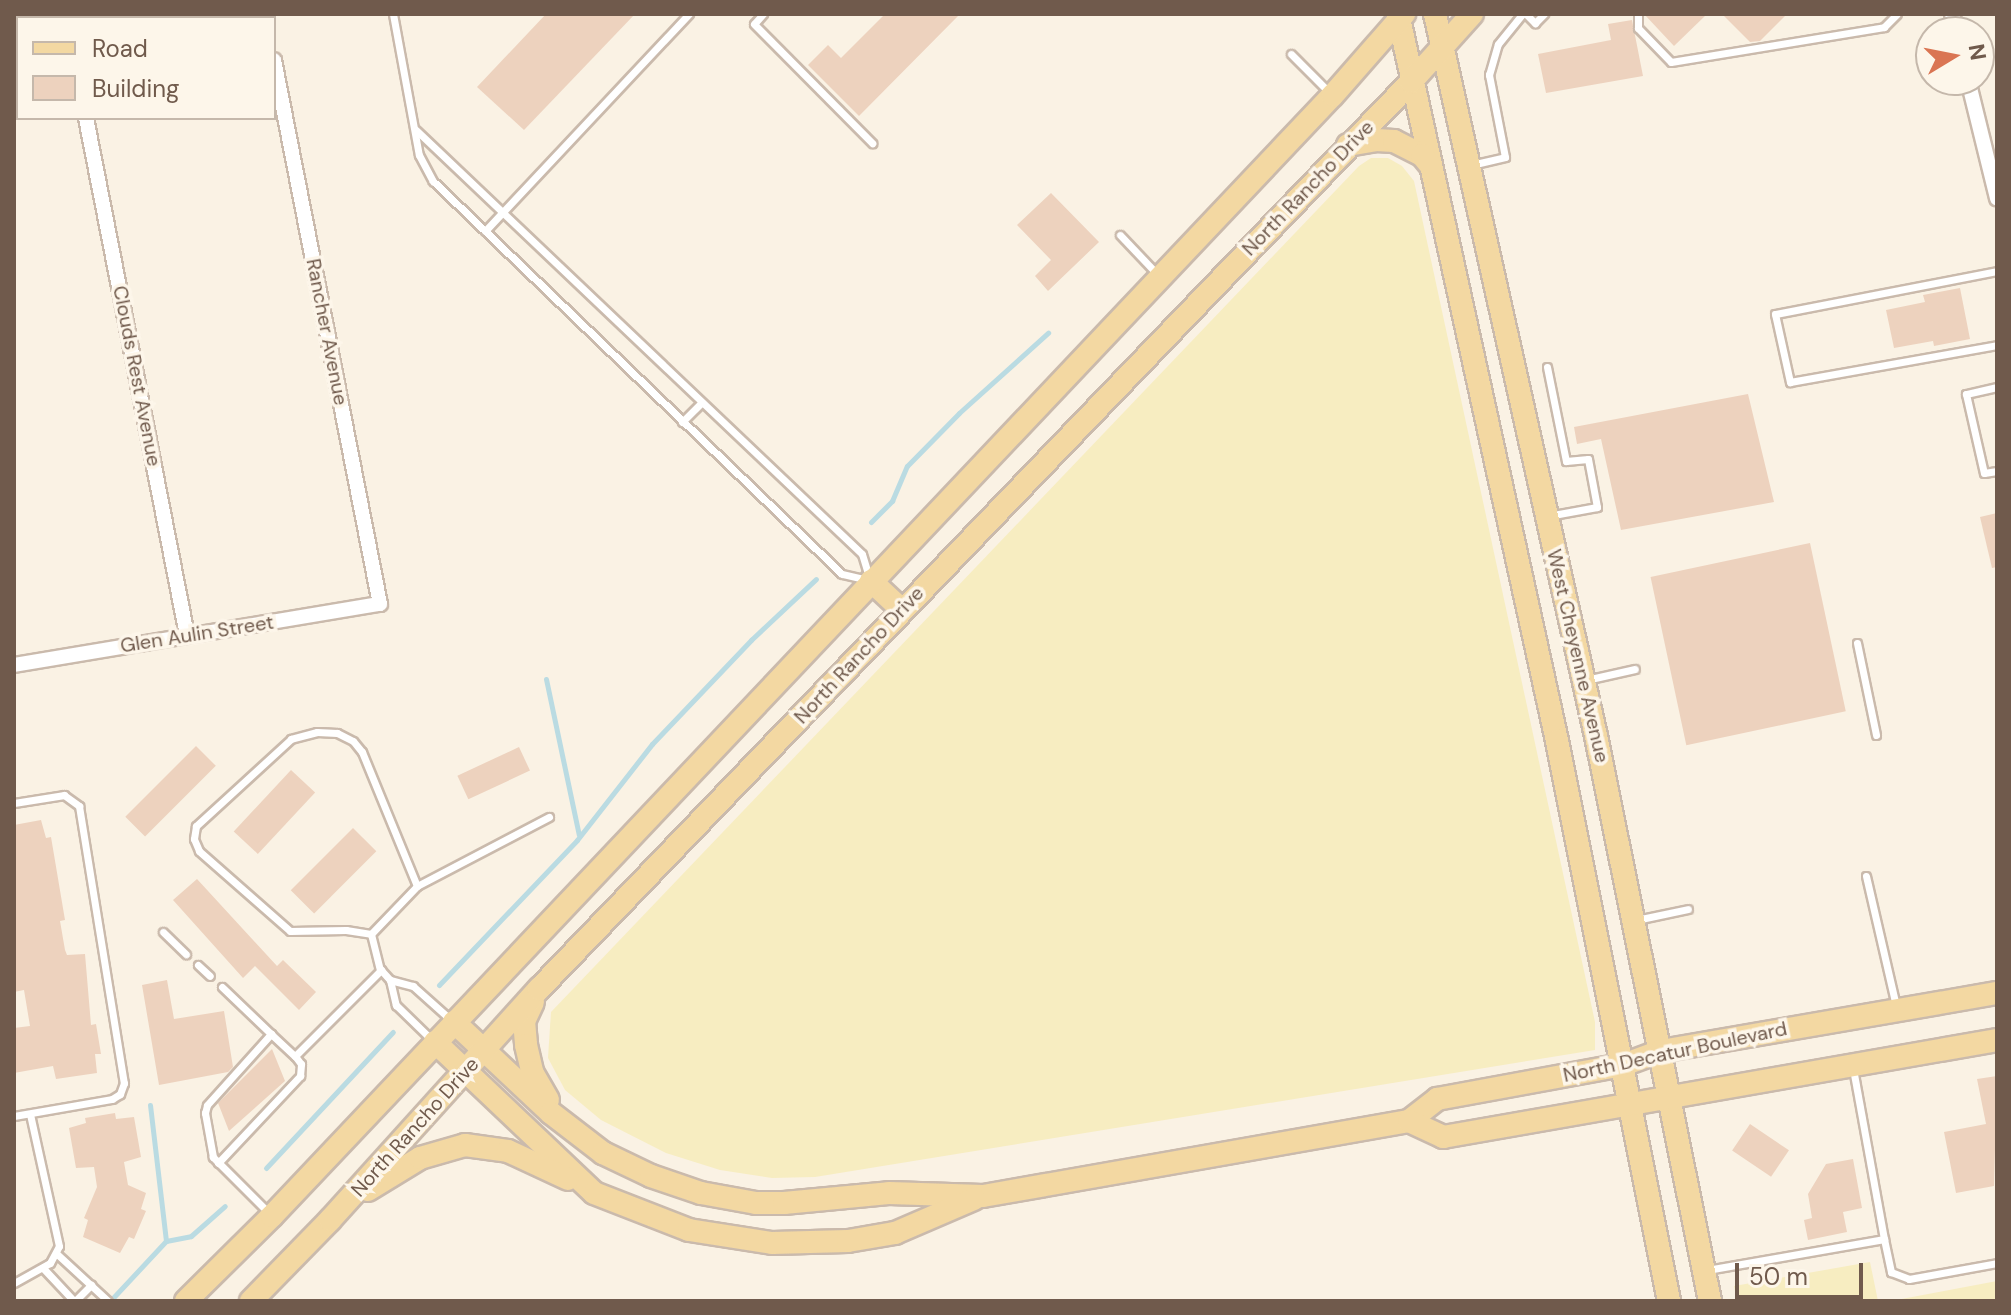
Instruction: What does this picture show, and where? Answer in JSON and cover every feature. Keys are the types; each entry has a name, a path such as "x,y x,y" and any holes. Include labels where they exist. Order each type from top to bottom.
{"main road":[{"name":"West Cheyenne Avenue","path":"1435,14 1583,681 1672,1099 1710,1301"},
{"name":"North Rancho Drive","path":"251,1301 330,1220 539,989 901,609 1411,82 1472,14"},
{"name":"West Cheyenne Avenue","path":"1401,16 1411,82 1623,1065 1669,1301"},
{"name":"North Rancho Drive","path":"186,1301 272,1216 1333,95 1401,16"},
{"path":"1348,145 1376,140 1394,141 1422,155 1431,166"},
{"path":"871,581 901,609"},
{"path":"539,989 524,1021 525,1032 532,1072 547,1095 551,1113"},
{"name":"North Decatur Boulevard","path":"454,1022 551,1113 603,1153 651,1176 701,1193 756,1203 850,1199 889,1193 983,1196 1409,1121 1437,1099 1623,1065 1661,1051 1997,993"},
{"name":"North Decatur Boulevard","path":"1409,1121 1443,1137 1997,1040"},
{"name":"North Decatur Boulevard","path":"435,1042 594,1193 660,1222 702,1234 802,1243 895,1233 983,1196"},
{"path":"330,1220 389,1176 433,1153 465,1145 508,1151 594,1193"}],"street":[{"name":"Rancher Avenue","path":"276,70 380,604"},
{"path":"1972,96 1997,198"},
{"name":"Clouds Rest Avenue","path":"86,120 187,635"},
{"name":"Glen Aulin Street","path":"14,665 380,604"}],"lane":[{"path":"393,14 419,155 433,181 842,574 871,581"},
{"path":"485,231 689,14"},
{"path":"763,14 754,24 872,143"},
{"path":"1469,165 1505,157 1489,75 1498,44 1524,14 1535,23 1544,14"},
{"path":"1638,14 1638,28 1671,62 1884,27 1897,14"},
{"path":"1291,54 1333,95"},
{"path":"414,128 862,554 871,581"},
{"path":"1120,235 1160,276"},
{"path":"1997,271 1775,314 1790,382 1997,345"},
{"path":"1546,516 1597,507 1588,459 1566,461 1547,367"},
{"path":"1997,387 1966,394 1984,473 1997,471"},
{"path":"682,422 702,402"},
{"path":"1857,643 1876,735"},
{"path":"1583,681 1635,669"},
{"path":"417,886 362,752 353,741 337,733 317,732 291,739 196,826 194,839 199,851 290,931 371,934 417,886 549,817"},
{"path":"14,803 64,795 79,806 124,1083 120,1094 112,1099 14,1116"},
{"path":"1866,876 1897,1009"},
{"path":"1634,921 1688,909"},
{"path":"163,932 186,954"},
{"path":"371,934 380,970 390,980 413,986 454,1022"},
{"path":"198,965 210,976"},
{"path":"295,1056 380,970"},
{"path":"390,980 396,1005 435,1042"},
{"path":"218,1163 300,1076 301,1064 222,987"},
{"path":"271,1034 207,1105 213,1157 272,1216"},
{"path":"1853,1067 1891,1272 1909,1279 1997,1263"},
{"path":"30,1114 57,1254 108,1301"},
{"path":"1704,1270 1884,1239"},
{"path":"14,1283 43,1268 57,1254"},
{"path":"43,1268 75,1301 91,1285"}],"sand":[{"path":"1371,158 1388,158 1402,166 1414,181 1595,1022 1595,1050 815,1177 772,1178 720,1170 666,1153 601,1120 565,1090 548,1058 551,1012 1359,166"},
{"path":"1870,1262 1878,1301 1737,1301 1734,1286"},
{"path":"1997,1281 1997,1301 1891,1301"}],"building":[{"path":"546,14 635,14 524,130 477,87"},
{"path":"885,14 960,14 859,116 808,65 828,45 841,58"},
{"path":"1644,14 1707,14 1674,46"},
{"path":"1722,14 1787,14 1760,41 1750,42"},
{"path":"1632,20 1643,76 1546,93 1538,54 1611,40 1608,24"},
{"path":"1051,193 1099,242 1048,291 1035,276 1051,260 1017,225"},
{"path":"1960,288 1970,339 1934,346 1933,341 1894,348 1886,310 1925,302 1923,295"},
{"path":"1748,394 1774,502 1621,530 1601,439 1577,444 1574,427"},
{"path":"1997,513 1997,567 1992,568 1980,517"},
{"path":"1810,543 1846,711 1686,745 1651,577"},
{"path":"196,746 216,766 145,837 125,817"},
{"path":"519,747 530,771 468,799 457,776"},
{"path":"291,770 315,793 258,854 234,831"},
{"path":"41,820 46,838 51,837 65,920 60,921 65,950 67,955 85,954 91,1025 96,1024 101,1054 95,1054 97,1073 56,1079 53,1066 14,1073 14,1028 30,1026 24,990 14,992 14,825"},
{"path":"353,828 376,851 314,914 291,890"},
{"path":"197,879 277,966 283,960 316,992 299,1010 255,966 243,978 173,900"},
{"path":"167,980 174,1019 224,1011 233,1067 228,1072 159,1085 142,985"},
{"path":"272,1049 285,1081 229,1131 218,1103"},
{"path":"1997,1076 1994,1186 1956,1193 1944,1132 1986,1124 1977,1079"},
{"path":"115,1113 116,1119 134,1117 141,1157 124,1162 128,1185 146,1193 141,1209 146,1211 134,1239 129,1237 120,1253 83,1237 88,1220 84,1218 97,1187 94,1167 76,1168 69,1128 86,1123 85,1118"},
{"path":"1750,1124 1789,1150 1771,1177 1732,1151"},
{"path":"1853,1159 1862,1208 1843,1212 1847,1232 1808,1240 1804,1220 1812,1218 1808,1194 1826,1164"}],"waterway":[{"path":"871,522 892,501 907,466 959,413 1048,333"},
{"path":"439,985 577,840 652,744 751,640 816,579"},
{"path":"546,679 579,835"},
{"path":"266,1168 393,1032"},
{"path":"110,1301 166,1241 150,1105"},
{"path":"166,1241 191,1236 225,1206"}]}
